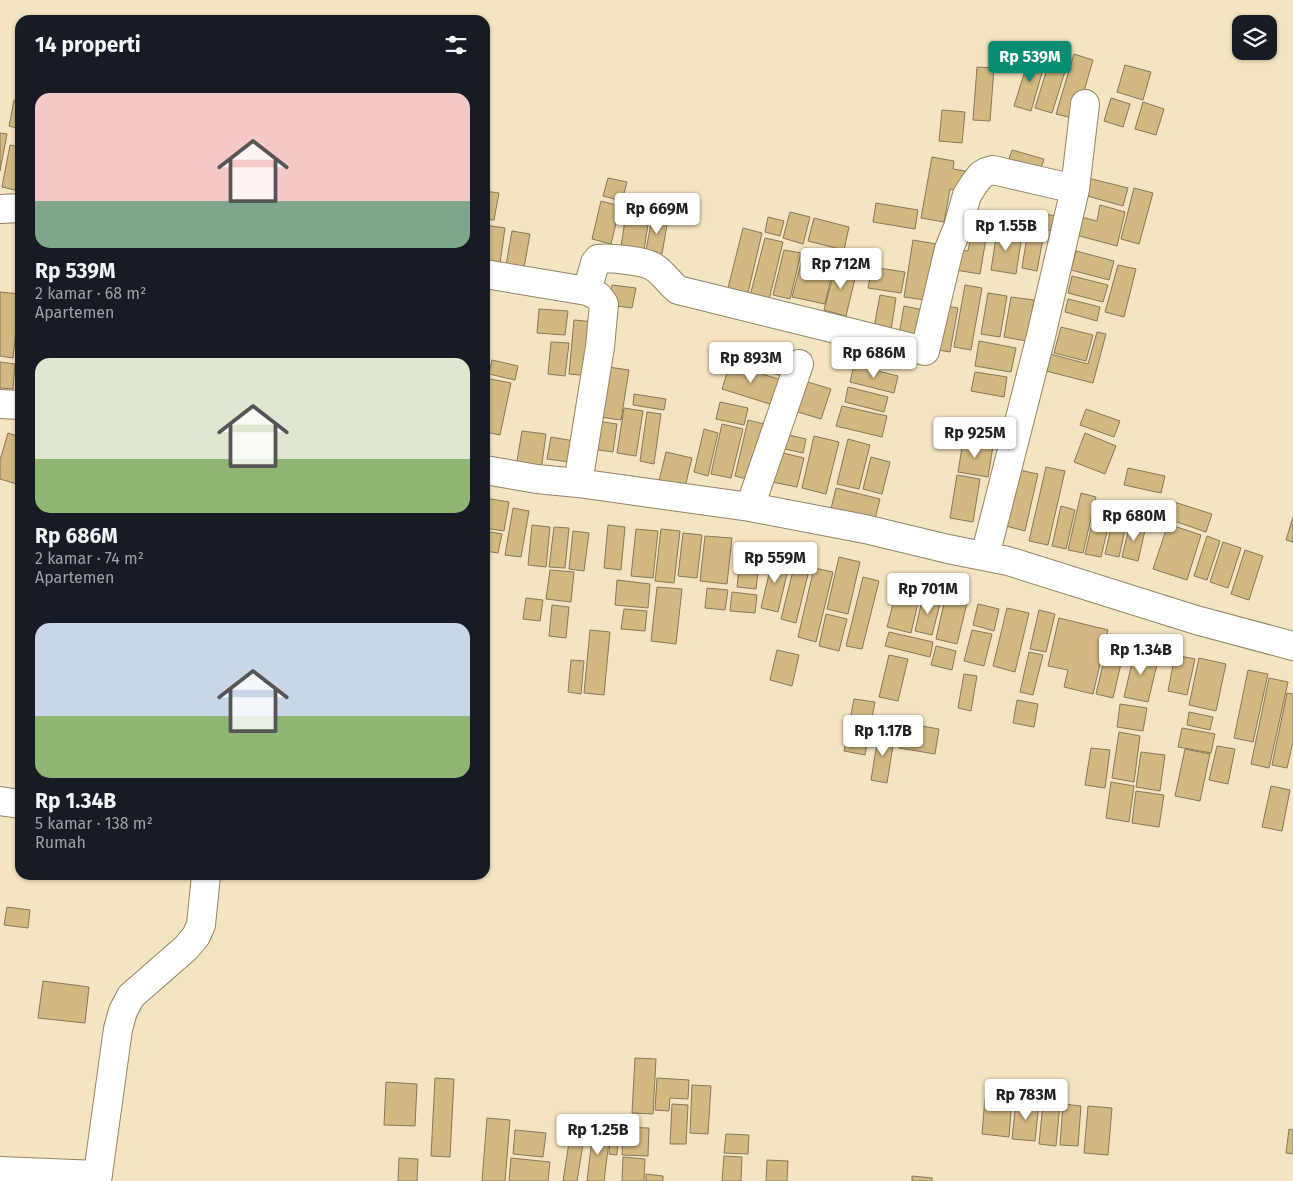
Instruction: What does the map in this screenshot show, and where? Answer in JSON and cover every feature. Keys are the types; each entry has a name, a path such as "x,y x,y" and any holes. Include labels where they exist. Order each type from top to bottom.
{"street":[{"path":"985,556 1039,346 1075,189 1085,104"},
{"path":"588,291 595,262 598,259 637,261 651,265 663,274 678,290 925,352 949,249 968,195 981,175 993,170 1075,189"},
{"path":"0,209 15,208"},
{"path":"490,275 588,291 602,300 604,307 600,347 578,484"},
{"path":"750,507 799,364"},
{"path":"0,404 15,405"},
{"path":"490,471 537,479 750,507 865,528 948,549 1008,561 1196,620 1293,646"},
{"path":"0,801 15,803"},
{"path":"0,1172 98,1178 118,1029 123,1011 131,996 186,948 196,936 201,925 206,880"}],"building":[{"path":"1074,54 1093,60 1076,119 1056,114"},
{"path":"1030,55 1046,59 1031,111 1014,106"},
{"path":"1050,59 1067,65 1052,113 1035,108"},
{"path":"1125,65 1151,72 1143,100 1117,92"},
{"path":"977,67 994,68 990,121 973,120"},
{"path":"1111,98 1130,104 1123,127 1104,121"},
{"path":"14,100 15,100 15,128 9,126"},
{"path":"1143,102 1164,109 1156,135 1135,129"},
{"path":"942,110 965,112 962,143 939,141"},
{"path":"0,133 7,134 0,171"},
{"path":"10,145 15,146 15,190 2,187"},
{"path":"1012,150 1044,159 1039,174 1007,165"},
{"path":"932,157 954,161 953,169 965,171 962,191 950,189 944,222 921,218"},
{"path":"608,178 627,182 622,201 603,196"},
{"path":"1088,178 1128,188 1123,206 1084,195"},
{"path":"1134,188 1153,193 1139,244 1121,239"},
{"path":"490,192 499,193 494,220 490,220"},
{"path":"601,201 620,206 611,244 592,239"},
{"path":"628,201 651,205 643,257 620,253"},
{"path":"876,203 918,210 915,229 873,222"},
{"path":"1100,205 1125,212 1117,246 1076,235 1081,217 1097,221"},
{"path":"1001,211 1025,216 1022,231 998,227"},
{"path":"790,212 810,217 803,244 783,238"},
{"path":"1032,212 1057,216 1054,231 1029,227"},
{"path":"652,217 668,219 662,254 646,251"},
{"path":"768,217 784,221 780,236 765,232"},
{"path":"814,218 849,227 844,250 808,241"},
{"path":"973,224 988,227 980,274 949,269 953,249 968,251"},
{"path":"490,226 505,228 500,263 490,262"},
{"path":"743,228 762,233 747,297 727,292"},
{"path":"1028,230 1044,233 1037,271 1022,268"},
{"path":"512,231 530,234 524,268 506,265"},
{"path":"997,231 1022,235 1016,274 991,270"},
{"path":"765,238 783,242 769,300 750,296"},
{"path":"913,240 942,245 932,301 904,297"},
{"path":"805,248 836,256 825,304 792,297"},
{"path":"784,250 801,253 790,299 773,295"},
{"path":"1076,251 1114,261 1109,280 1071,270"},
{"path":"836,265 857,270 846,316 824,310"},
{"path":"1118,265 1136,269 1124,317 1105,312"},
{"path":"872,267 905,272 901,293 868,288"},
{"path":"1072,276 1108,285 1103,302 1068,293"},
{"path":"612,285 636,288 632,308 609,305"},
{"path":"965,285 982,288 971,350 954,347"},
{"path":"0,292 15,294 13,358 0,356"},
{"path":"988,293 1007,296 1000,337 981,334"},
{"path":"880,295 896,298 890,336 873,333"},
{"path":"1011,297 1034,300 1027,341 1004,337"},
{"path":"1068,299 1100,307 1097,321 1065,312"},
{"path":"939,305 958,308 950,352 932,349"},
{"path":"904,306 929,311 923,344 898,340"},
{"path":"539,309 568,311 565,335 537,333"},
{"path":"574,320 595,322 591,376 569,374"},
{"path":"1061,327 1093,335 1086,361 1054,353"},
{"path":"1097,332 1106,334 1093,383 1046,371 1050,354 1088,364"},
{"path":"979,341 1016,348 1011,372 975,366"},
{"path":"551,342 569,343 565,376 548,374"},
{"path":"753,351 787,362 782,376 748,366"},
{"path":"492,360 518,366 515,380 490,374"},
{"path":"0,362 15,364 13,389 0,388"},
{"path":"730,364 781,380 773,405 722,389"},
{"path":"854,365 898,376 894,393 850,382"},
{"path":"608,367 629,370 621,420 600,417"},
{"path":"975,372 1007,377 1004,397 971,391"},
{"path":"490,379 511,383 500,435 490,433"},
{"path":"798,379 831,389 821,419 788,409"},
{"path":"848,387 888,397 884,412 845,402"},
{"path":"634,394 666,399 664,410 633,405"},
{"path":"720,402 748,408 744,425 716,419"},
{"path":"842,406 887,416 882,437 836,426"},
{"path":"624,408 643,411 636,456 617,453"},
{"path":"1086,409 1120,421 1114,437 1080,425"},
{"path":"647,412 661,414 654,464 640,461"},
{"path":"748,420 768,425 755,481 735,476"},
{"path":"597,421 617,424 613,452 592,449"},
{"path":"722,424 743,429 731,478 711,474"},
{"path":"704,429 718,433 708,476 694,472"},
{"path":"522,431 546,434 541,471 516,467"},
{"path":"8,433 15,435 15,484 0,479 0,460"},
{"path":"780,433 806,439 803,453 776,447"},
{"path":"1085,433 1116,446 1105,474 1074,462"},
{"path":"814,436 839,442 826,494 802,488"},
{"path":"551,437 580,442 577,463 547,459"},
{"path":"848,439 870,445 859,489 837,484"},
{"path":"963,441 993,446 988,477 958,472"},
{"path":"666,452 692,458 685,487 659,481"},
{"path":"779,452 804,458 797,487 772,482"},
{"path":"871,457 890,462 882,494 863,489"},
{"path":"1046,467 1065,471 1048,545 1029,541"},
{"path":"1128,468 1165,476 1161,493 1124,485"},
{"path":"1019,470 1038,474 1025,531 1006,526"},
{"path":"957,475 980,479 973,522 950,518"},
{"path":"836,488 880,499 873,527 829,517"},
{"path":"1081,493 1096,497 1083,553 1068,550"},
{"path":"490,499 509,502 504,531 490,529"},
{"path":"1174,502 1212,514 1206,532 1168,519"},
{"path":"1061,506 1075,510 1066,549 1052,546"},
{"path":"513,508 529,511 521,557 505,555"},
{"path":"1293,517 1293,542 1286,540"},
{"path":"1093,519 1109,523 1101,557 1085,554"},
{"path":"1113,519 1127,521 1119,557 1105,554"},
{"path":"1130,523 1146,526 1138,561 1122,557"},
{"path":"1168,524 1201,535 1187,580 1153,569"},
{"path":"532,525 550,527 546,567 528,565"},
{"path":"608,525 625,527 621,570 604,568"},
{"path":"554,527 569,528 565,568 549,567"},
{"path":"636,529 658,531 653,578 631,576"},
{"path":"661,529 680,531 674,583 655,581"},
{"path":"573,531 589,533 584,571 569,569"},
{"path":"490,532 502,534 498,553 490,552"},
{"path":"683,533 702,535 697,578 678,576"},
{"path":"705,536 732,538 727,584 700,581"},
{"path":"1207,536 1220,541 1207,580 1194,576"},
{"path":"1223,542 1241,548 1228,588 1210,582"},
{"path":"742,543 761,545 756,589 737,587"},
{"path":"1245,550 1263,556 1249,600 1231,594"},
{"path":"773,557 790,561 778,612 761,608"},
{"path":"839,557 860,562 848,614 827,609"},
{"path":"795,563 810,566 796,623 781,619"},
{"path":"814,568 833,572 816,642 798,637"},
{"path":"550,570 574,572 571,602 546,599"},
{"path":"863,577 879,581 862,649 846,646"},
{"path":"617,580 650,584 648,608 615,605"},
{"path":"657,587 682,589 676,644 651,641"},
{"path":"707,588 728,590 725,610 705,608"},
{"path":"897,589 920,594 911,633 887,627"},
{"path":"947,590 969,595 957,644 936,639"},
{"path":"732,592 757,595 755,613 730,611"},
{"path":"923,596 941,600 932,635 915,631"},
{"path":"526,598 543,600 540,621 523,619"},
{"path":"978,604 999,609 994,631 973,625"},
{"path":"552,605 569,607 566,638 549,636"},
{"path":"1007,608 1029,613 1015,672 993,666"},
{"path":"624,609 647,611 645,631 621,629"},
{"path":"1039,610 1055,614 1046,652 1030,649"},
{"path":"826,614 847,619 839,651 819,646"},
{"path":"1059,618 1108,630 1093,694 1064,687 1068,670 1048,666"},
{"path":"590,630 610,632 604,695 584,693"},
{"path":"972,630 992,634 984,666 964,661"},
{"path":"889,632 933,642 930,657 885,646"},
{"path":"1110,634 1127,638 1113,698 1096,694"},
{"path":"936,646 956,651 952,670 931,665"},
{"path":"777,650 799,655 792,686 770,680"},
{"path":"1135,650 1159,656 1148,702 1124,697"},
{"path":"1029,652 1043,655 1033,695 1020,692"},
{"path":"889,655 908,659 898,701 879,697"},
{"path":"1175,655 1195,659 1187,695 1168,691"},
{"path":"1199,658 1226,664 1216,711 1189,705"},
{"path":"571,660 584,661 581,694 568,692"},
{"path":"1248,670 1268,674 1253,742 1234,738"},
{"path":"964,674 977,676 971,711 958,708"},
{"path":"1269,678 1288,682 1269,768 1251,764"},
{"path":"1287,693 1293,694 1293,742 1287,768 1272,765"},
{"path":"854,699 875,702 865,755 844,751"},
{"path":"1017,700 1038,704 1034,727 1013,723"},
{"path":"1120,704 1147,708 1143,731 1117,727"},
{"path":"1189,712 1213,717 1210,730 1187,725"},
{"path":"904,723 939,729 935,754 899,748"},
{"path":"1182,728 1215,734 1211,753 1178,747"},
{"path":"879,731 895,733 887,783 871,780"},
{"path":"1119,732 1140,736 1134,782 1112,778"},
{"path":"1217,746 1235,749 1228,784 1209,780"},
{"path":"1091,748 1110,750 1105,788 1085,785"},
{"path":"1185,749 1210,754 1200,801 1175,796"},
{"path":"1141,752 1165,755 1160,791 1136,787"},
{"path":"1111,782 1134,786 1129,822 1106,818"},
{"path":"1271,786 1290,790 1282,831 1262,827"},
{"path":"1136,791 1164,795 1159,827 1132,823"},
{"path":"7,907 30,910 28,928 4,925"},
{"path":"43,981 89,987 85,1023 38,1018"},
{"path":"635,1058 656,1059 653,1114 632,1113"},
{"path":"435,1078 454,1079 450,1157 431,1156"},
{"path":"657,1078 689,1080 688,1099 670,1098 669,1111 655,1110"},
{"path":"386,1082 417,1084 415,1126 384,1125"},
{"path":"692,1085 711,1086 708,1134 690,1133"},
{"path":"985,1098 1012,1100 1009,1137 982,1134"},
{"path":"1016,1102 1039,1103 1035,1141 1012,1139"},
{"path":"1043,1103 1060,1104 1056,1146 1039,1144"},
{"path":"672,1104 688,1105 686,1144 670,1144"},
{"path":"1063,1104 1081,1106 1078,1146 1060,1145"},
{"path":"1088,1106 1112,1108 1108,1155 1084,1153"},
{"path":"573,1117 587,1119 577,1181 563,1181"},
{"path":"487,1118 510,1120 505,1181 482,1181"},
{"path":"623,1127 649,1128 648,1156 622,1155"},
{"path":"1289,1129 1293,1130 1293,1154 1286,1153"},
{"path":"515,1130 546,1133 543,1157 513,1154"},
{"path":"593,1131 610,1133 604,1181 587,1181"},
{"path":"610,1134 618,1135 617,1155 609,1154"},
{"path":"726,1134 749,1135 748,1154 724,1153"},
{"path":"724,1156 742,1157 741,1181 722,1181"},
{"path":"623,1157 645,1159 644,1181 622,1181"},
{"path":"399,1158 418,1159 417,1181 398,1181"},
{"path":"511,1158 550,1162 548,1181 509,1181"},
{"path":"767,1160 788,1161 787,1181 766,1181"},
{"path":"646,1174 663,1176 663,1181 646,1181"},
{"path":"912,1176 932,1178 932,1181 912,1181"}]}
